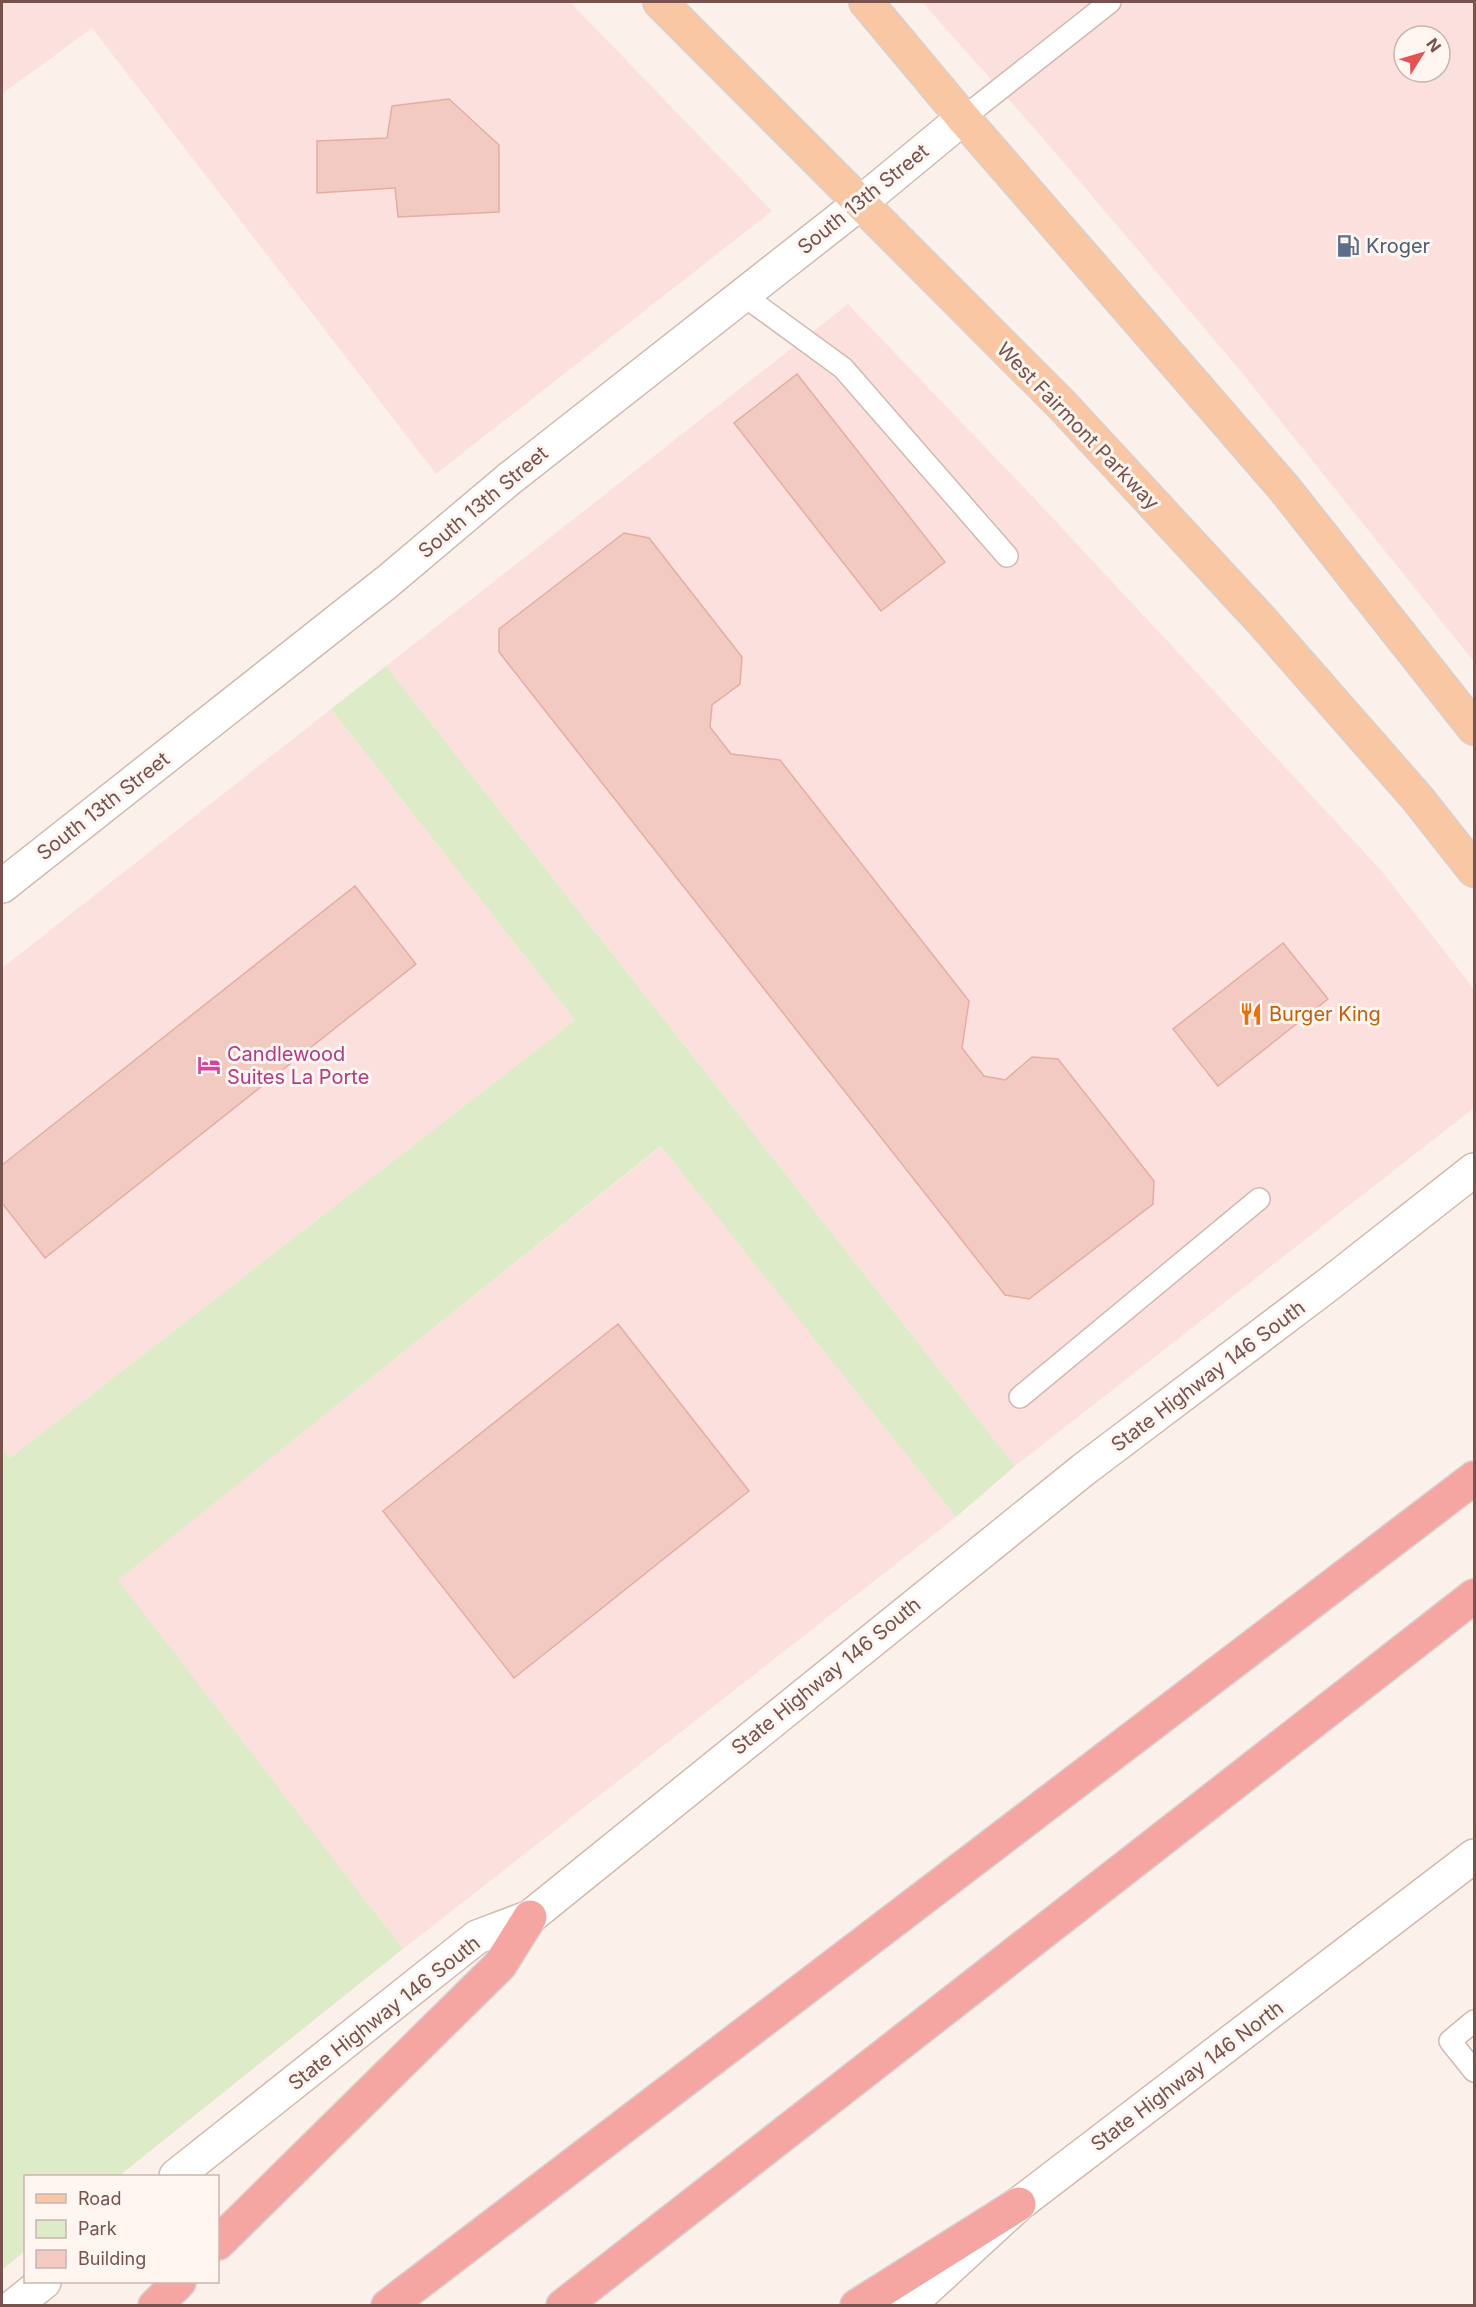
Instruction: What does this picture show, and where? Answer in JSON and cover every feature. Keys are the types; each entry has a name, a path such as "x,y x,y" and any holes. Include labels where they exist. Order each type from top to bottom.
{"highway":[{"path":"388,2306 1474,1478"},
{"path":"562,2306 1474,1596"},
{"path":"219,2242 500,1965 530,1917"},
{"path":"857,2306 1019,2204"},
{"path":"154,2306 178,2283"}],"main road":[{"name":"West Fairmont Parkway","path":"660,2 1062,405 1254,612 1418,799 1474,870"},
{"path":"866,2 963,118 1284,488 1474,728"},
{"name":"South 13th Street","path":"2,886 387,582 509,479 859,204 963,118"},
{"name":"State Highway 146 South","path":"177,2175 477,1937 530,1917 1083,1470 1329,1284 1474,1170"},
{"name":"State Highway 146 North","path":"908,2306 1019,2204 1474,1856"},
{"path":"14,2306 43,2283"}],"lane":[{"path":"963,118 1110,2"},
{"path":"743,295 843,368 1007,556"},
{"path":"1020,1397 1259,1199"},
{"path":"1474,2021 1450,2041 1474,2071"}],"shaded area":[{"path":"2,2 570,2 772,211 436,474 92,28 2,94"},
{"path":"922,2 1474,2 1474,662 1238,368 1041,136"},
{"path":"848,304 1035,499 1380,869 1474,989 1474,1108 1015,1466 386,666"},
{"path":"331,709 575,1020 10,1458 2,1448 2,968"},
{"path":"662,1146 956,1517 403,1949 117,1580"}],"green space":[{"path":"386,666 1015,1466 956,1517 661,1146 118,1580 403,1949 120,2175 24,2175 24,2252 2,2270 2,1448 10,1458 575,1020 331,709"}],"building":[{"path":"449,99 499,145 499,212 398,217 395,188 317,193 317,141 387,138 392,106"},
{"path":"797,374 945,562 881,611 734,423"},
{"path":"624,533 649,538 742,657 740,684 712,705 710,727 731,754 780,760 969,1001 962,1048 984,1076 1005,1080 1032,1057 1058,1059 1154,1181 1153,1204 1029,1299 1005,1295 499,652 499,629"},
{"name":"Candlewood Suites La Porte","path":"355,886 416,964 45,1258 2,1203 2,1165"},
{"name":"Burger King","path":"1283,943 1328,999 1218,1086 1173,1029"},
{"path":"618,1324 749,1491 514,1678 383,1511"}],"place":[{"name":"Kroger","path":"1348,246"},
{"name":"Burger King","path":"1251,1014"},
{"name":"Candlewood Suites La Porte","path":"209,1065"}]}
